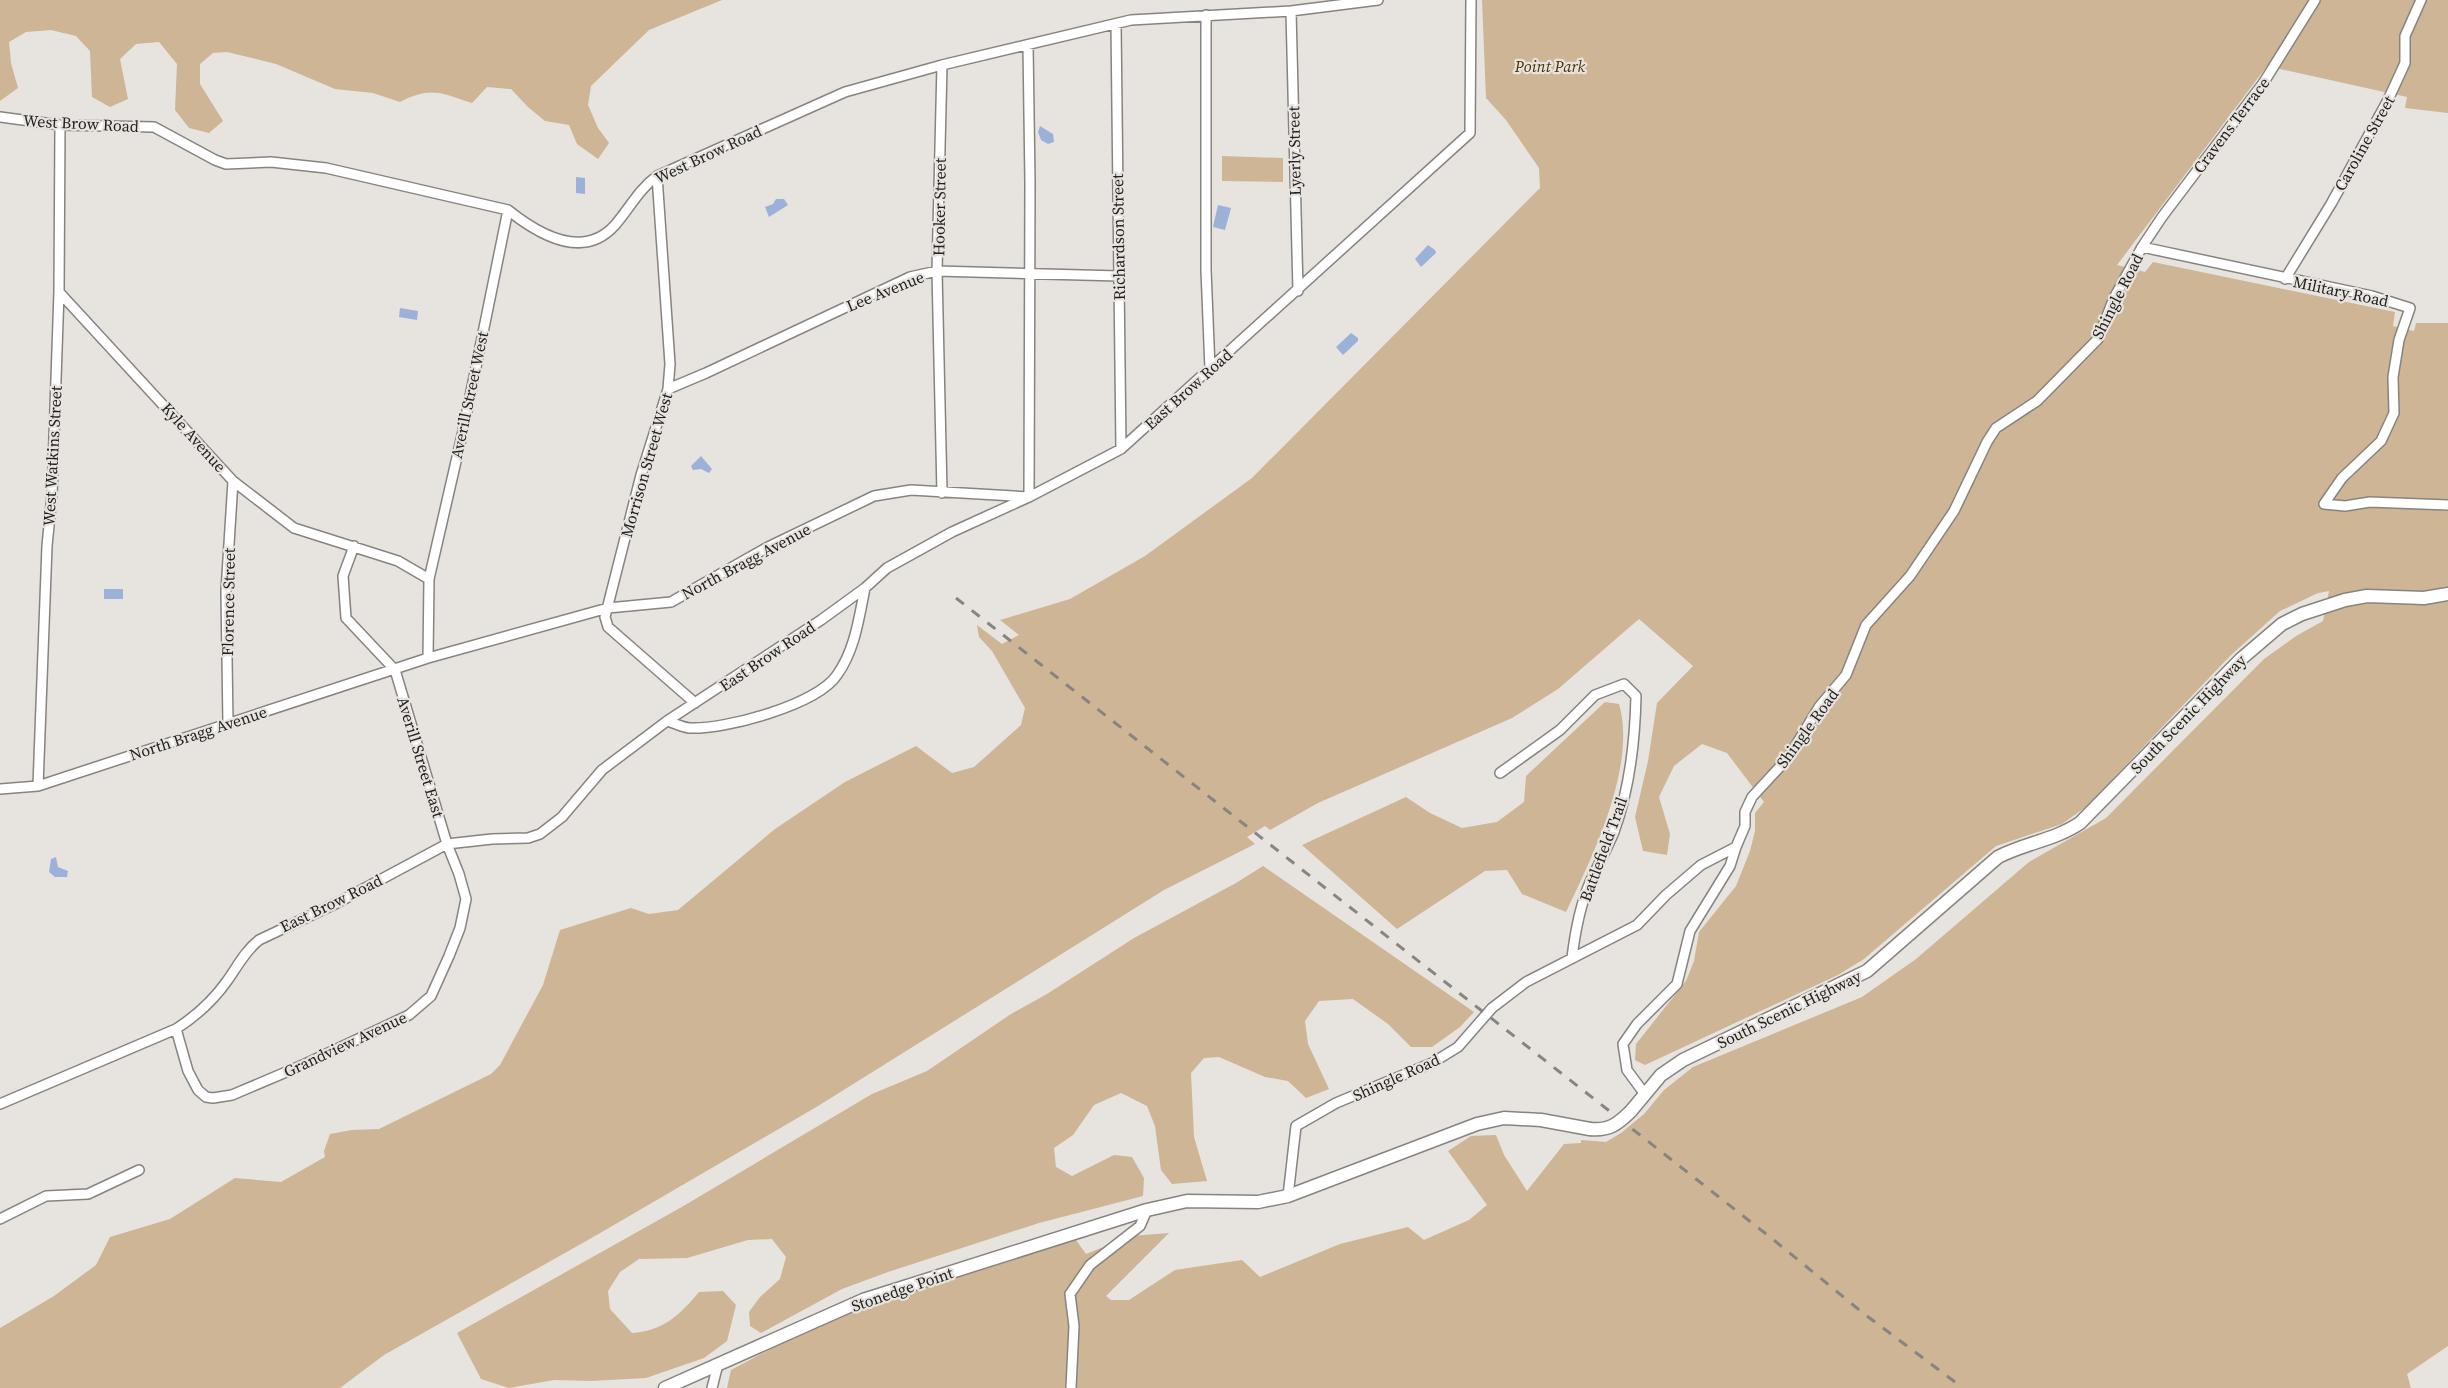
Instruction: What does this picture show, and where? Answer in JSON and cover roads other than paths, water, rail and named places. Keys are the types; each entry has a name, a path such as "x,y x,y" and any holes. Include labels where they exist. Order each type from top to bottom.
{"main road":[{"name":"South Scenic Highway","path":"1147,1210 1187,1201 1258,1202 1287,1196 1477,1124 1504,1118 1542,1120 1603,1130 1617,1125 1660,1075 1683,1060 1868,971 1998,857 2019,846 2068,831 2080,823 2241,659 2282,624 2302,614 2345,600 2367,596 2424,598 2448,594"},
{"name":"Stonedge Point","path":"665,1388 863,1300 1147,1210"}],"street":[{"name":"West Brow Road","path":"0,117 60,125 154,127 226,164 271,162 326,168 508,210 526,225 543,234 562,241 580,243 598,238 614,226 634,197 657,176 845,92 942,65 1131,20 1291,11 1378,0"},
{"name":"East Brow Road","path":"0,1104 176,1029 201,1012 258,940 337,903 447,844 492,838 528,838 540,834 562,817 602,770 667,721 865,588 887,568 952,532 1029,497 1120,449 1298,291 1470,133 1471,0"},
{"name":"Cravens Terrace","path":"2142,247 2264,82 2315,0"},
{"name":"Caroline Street","path":"2285,279 2388,100 2405,63 2404,36 2421,0"},
{"name":"Lyerly Street","path":"1291,11 1298,291"},
{"path":"1206,15 1206,270 1210,369"},
{"name":"Richardson Street","path":"1116,24 1120,449"},
{"path":"1028,45 1029,497"},
{"name":"Hooker Street","path":"942,65 937,272 942,493"},
{"name":"West Watkins Street","path":"38,786 59,292 60,125"},
{"name":"Morrison Street West","path":"608,608 641,475 668,389 670,364 657,176"},
{"name":"Averill Street West","path":"428,658 429,579 463,430 508,210"},
{"name":"Military Road","path":"2142,247 2372,296 2410,308 2399,340 2393,377 2394,413 2380,441 2342,478 2324,504 2344,506 2370,502 2448,505"},
{"name":"Shingle Road","path":"1287,1196 1296,1126 1336,1103 1441,1058 1458,1047 1492,1008 1526,982 1637,926 1666,895 1701,865 1736,847 1745,826 1745,812 1752,797 1788,758 1819,707 1846,675 1866,626 1910,576 1954,511 1987,441 1996,429 2037,401 2098,339 2114,298 2142,247"},
{"name":"Lee Avenue","path":"668,389 910,277 937,272 1030,272 1119,276"},
{"name":"Kyle Avenue","path":"59,292 233,481 294,528 398,561 429,579"},
{"name":"Florence Street","path":"228,724 226,591 233,481"},
{"name":"North Bragg Avenue","path":"0,789 38,786 428,658 608,608 670,602 768,547 874,496 911,490 1029,497"},
{"path":"354,546 343,576 346,618 395,670"},
{"path":"667,721 688,728 719,726 763,715 811,697 828,686 847,659 865,588"},
{"path":"608,608 605,617 608,627 695,703"},
{"name":"Averill Street East","path":"395,670 447,844"},
{"name":"Battlefield Trail","path":"1500,773 1560,730 1595,695 1624,684 1636,696 1635,740 1630,773 1614,832 1582,906 1572,957"},
{"name":"Grandview Avenue","path":"176,1029 188,1071 198,1090 206,1097 213,1098 232,1095 284,1073 409,1015 431,996 460,928 466,899 447,844"},
{"path":"1644,1093 1626,1070 1623,1044 1637,1024 1677,984 1690,931 1730,866 1736,847"},
{"path":"0,1219 46,1197 88,1194 139,1170"},
{"path":"1071,1388 1074,1326 1070,1294 1090,1265 1140,1226 1147,1210"},
{"path":"712,1388 718,1364"}],"water":[{"path":"1040,126 1053,134 1054,142 1048,144 1041,140 1038,132"},
{"path":"576,177 585,178 585,194 576,193"},
{"path":"776,199 784,199 788,205 769,217 765,207 773,204"},
{"path":"1218,205 1231,208 1225,230 1213,227"},
{"path":"1428,245 1436,253 1421,267 1415,259"},
{"path":"400,308 418,311 417,320 399,317"},
{"path":"1351,333 1358,338 1358,341 1343,355 1336,347"},
{"path":"701,456 712,469 709,473 701,469 693,470 691,466"},
{"path":"104,589 123,589 123,599 104,599"},
{"path":"56,857 58,867 68,871 67,877 55,877 49,872 51,859"}],"railway":[{"path":"956,598 1775,1241 1863,1313 1963,1388"}],"park label":[{"name":"Point Park","path":"1550,66"}]}
